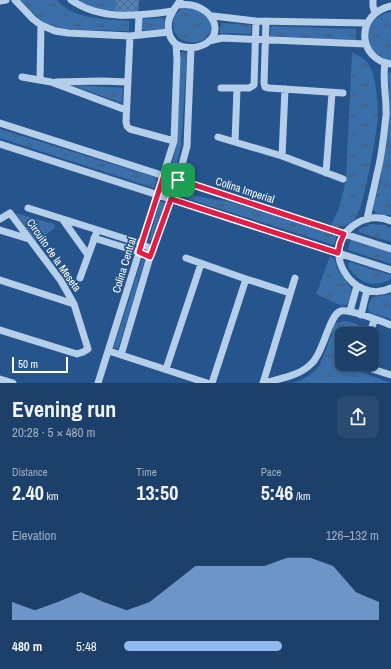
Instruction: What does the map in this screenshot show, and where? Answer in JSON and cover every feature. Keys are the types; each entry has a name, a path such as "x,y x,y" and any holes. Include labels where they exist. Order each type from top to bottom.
{"street":[{"path":"0,1 6,0"},
{"path":"15,0 33,19 41,25 55,31 130,36 169,32"},
{"path":"70,0 89,10 100,13 139,16 185,2 200,1 207,6 215,19 213,34 202,46 191,48 176,44 169,32 169,18 177,5"},
{"path":"373,0 375,13"},
{"path":"367,219 378,173 384,138 386,97 383,75 388,64 377,59 371,54 366,44 366,23 375,13 383,8 391,6"},
{"path":"138,35 139,16"},
{"path":"213,16 256,21 366,23"},
{"path":"221,88 253,87 256,21"},
{"path":"266,21 265,87 343,94"},
{"path":"40,80 41,25"},
{"path":"130,36 126,110 127,126 174,141"},
{"path":"208,41 222,38 366,44"},
{"name":"Colina Central","path":"98,383 174,141 177,59 176,44"},
{"name":"Colina Central","path":"121,355 152,254 178,180 188,146 191,48"},
{"path":"22,77 51,82 126,110"},
{"path":"51,82 127,82"},
{"path":"235,142 237,88"},
{"path":"282,156 285,89"},
{"path":"326,173 332,93"},
{"name":"Colina Imperial","path":"0,123 391,249"},
{"path":"218,137 282,156 344,179"},
{"path":"0,144 391,270"},
{"path":"28,208 142,244 152,254"},
{"name":"Circuito de la Meseta","path":"0,219 10,213 61,281 74,304 88,349 77,354 0,330"},
{"path":"391,221 375,218 367,219 353,225 344,234 338,253 341,266 347,276 357,286 367,290 376,291 391,288"},
{"path":"64,220 88,254"},
{"path":"0,230 30,239"},
{"path":"80,278 97,230"},
{"path":"94,238 139,252 152,254"},
{"path":"186,258 290,293"},
{"path":"166,369 201,264"},
{"path":"264,383 295,278"},
{"path":"212,383 246,279"},
{"path":"0,280 74,304"},
{"path":"350,311 357,286"},
{"path":"361,315 367,290"},
{"path":"264,383 294,375 306,369 321,350 332,318 336,313 341,311 350,311 391,325"},
{"path":"372,327 374,320"},
{"path":"109,351 207,383"},
{"path":"378,371 391,375"},
{"path":"0,379 13,383"}],"green space":[{"path":"20,0 57,0 64,7 81,15 101,19 129,21 129,31 57,29 43,22"},
{"path":"76,0 116,0 115,13 93,9"},
{"path":"184,7 201,8 211,24 210,32 201,41 186,41 180,38 175,32 173,24 175,16"},
{"path":"391,12 391,61 382,58 371,48 368,42 368,35 372,23 377,18"},
{"path":"164,18 164,29 142,30 142,19"},
{"path":"221,23 251,25 251,34 220,33"},
{"path":"271,26 356,29 356,40 270,36"},
{"path":"181,52 187,54 181,146 174,174 170,172 177,144"},
{"path":"352,52 366,61 371,70 377,97 377,125 370,170 359,212 355,219 346,225 340,227 330,227 339,208 346,181"},
{"path":"391,72 391,214 384,215 374,211 373,206 380,183 390,109 388,73"},
{"path":"71,85 123,88 122,103"},
{"path":"0,129 157,178 154,188 0,138"},
{"path":"180,192 216,200 228,201 337,235 334,245 179,196"},
{"path":"160,201 165,203 152,241 149,240"},
{"path":"15,213 54,224 55,228 36,242"},
{"path":"371,224 385,225 391,228 391,242 358,232 361,228"},
{"path":"351,239 391,252 391,264 348,250"},
{"path":"330,256 335,260 337,269 351,288 352,294 347,305 342,306 316,294"},
{"path":"142,259 144,261 137,288 118,349 114,347"},
{"path":"349,262 391,275 391,279 378,284 367,283 353,273 348,267"},
{"path":"391,294 391,319 371,313 368,309 373,298"},
{"path":"345,321 357,324 359,327 335,327 335,371 360,371 391,383 293,383 315,371 318,367 324,356 334,324"}],"building":[{"path":"116,0 139,0 138,14 115,13"}],"route":[{"path":"164,175 178,180 344,234 338,253 171,199 150,257 139,252 164,175"}]}
